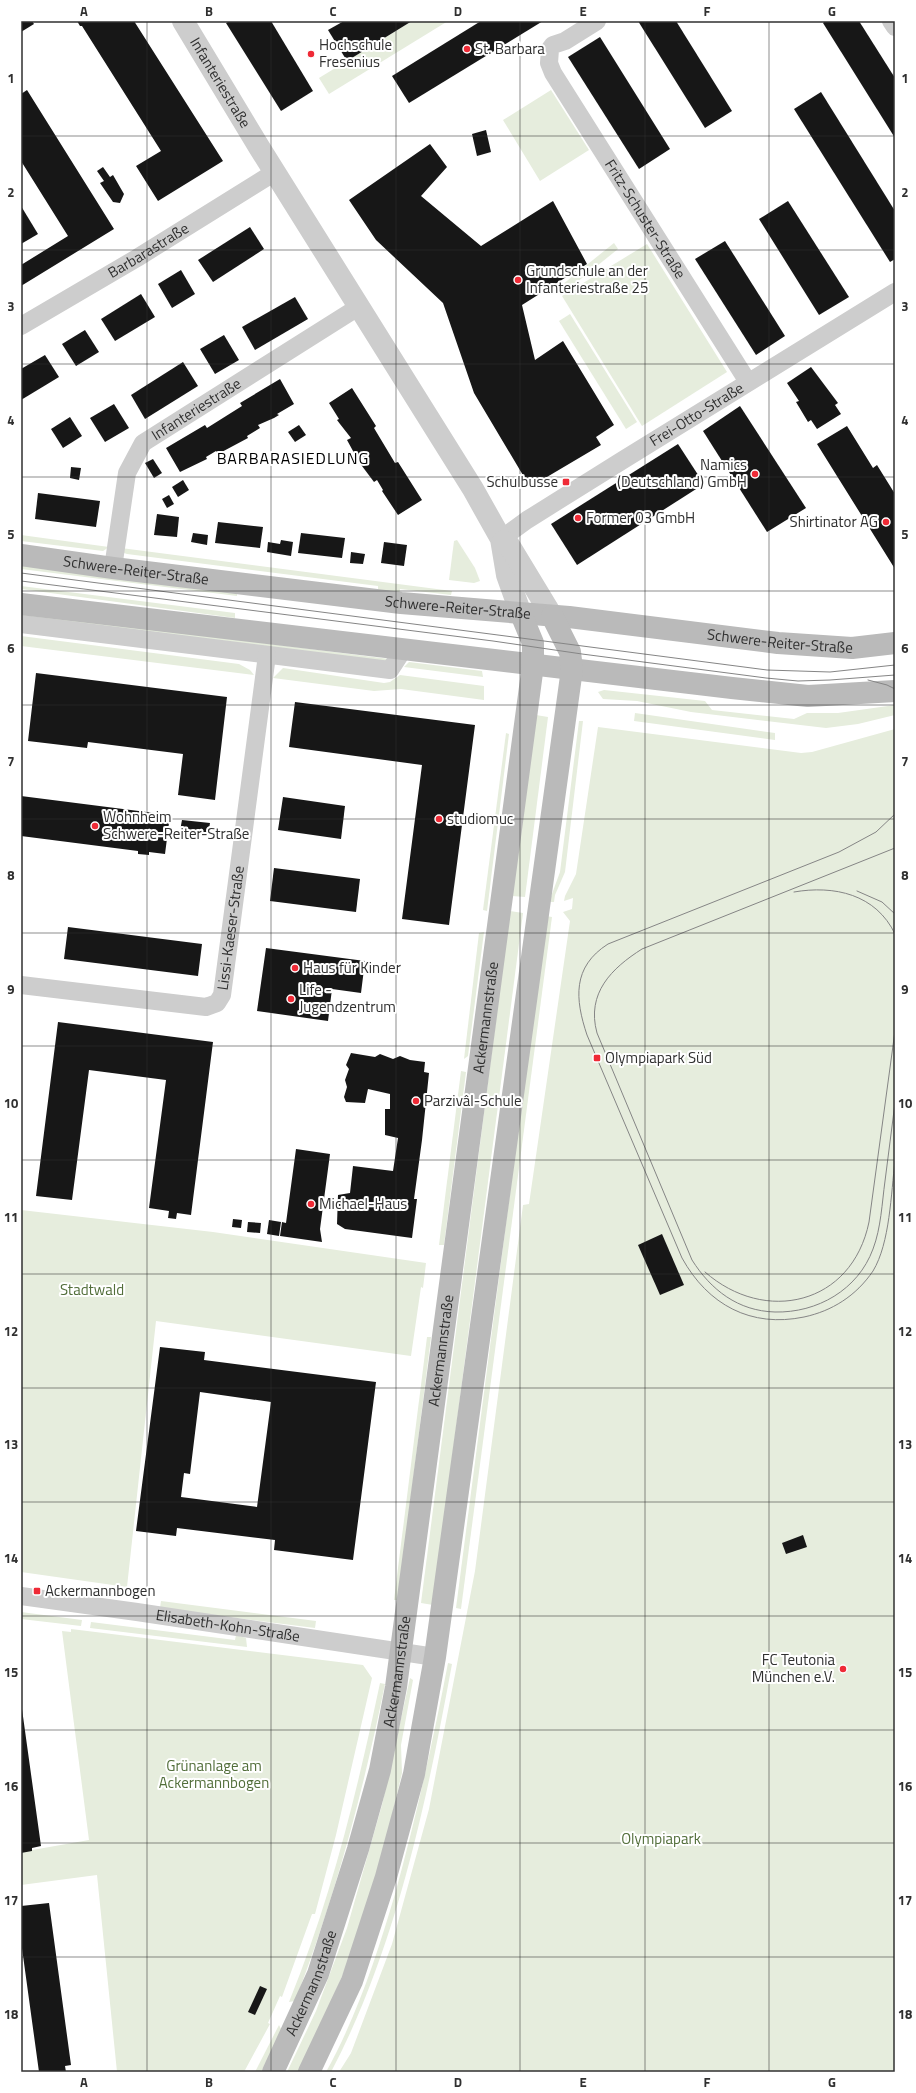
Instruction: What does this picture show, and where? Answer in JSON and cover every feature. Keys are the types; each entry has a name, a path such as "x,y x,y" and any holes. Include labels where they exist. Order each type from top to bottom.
{"main road":[{"name":"Schwere-Reiter-Straße","path":"21,555 113,568 401,603 552,616 778,643 852,648 895,643"},
{"path":"21,604 403,650 808,696 895,691"},
{"name":"Ackermannstraße","path":"272,2072 318,1974 358,1849 380,1770 402,1652 526,708 533,665 533,643 521,614"},
{"path":"309,2072 352,1982 386,1877 414,1774 435,1657 572,669 570,652 552,616"}],"street":[{"name":"Infanteriestraße","path":"183,21 275,172 462,471 501,539 507,575 521,614"},
{"name":"Fritz-Schuster-Straße","path":"597,21 565,41 553,45 549,53 553,73 748,382"},
{"path":"891,21 895,27"},
{"name":"Barbarastraße","path":"21,326 143,254 275,172"},
{"name":"Frei-Otto-Straße","path":"501,539 527,520 895,292"},
{"name":"Infanteriestraße","path":"113,568 127,473 143,443 360,306"},
{"name":"Infanteriestraße","path":"501,539 509,545 552,616"},
{"path":"21,624 267,656 390,670 403,650"},
{"name":"Lissi-Kaeser-Straße","path":"21,985 206,1007 217,1003 222,995 227,964 267,656"},
{"name":"Elisabeth-Kohn-Straße","path":"21,1596 435,1657"}],"green space":[{"path":"412,21 448,21 329,94 319,78"},
{"path":"551,90 589,150 540,181 503,120"},
{"path":"614,243 618,249 561,295 557,289"},
{"path":"647,244 727,372 642,426 562,296"},
{"path":"570,314 637,422 626,429 559,321"},
{"path":"21,535 109,547 103,551 21,541"},
{"path":"457,540 475,568 480,581 474,583 449,580 454,541"},
{"path":"121,548 452,591 451,595 400,589 399,595 378,592 378,586 127,554 124,553"},
{"path":"21,564 237,592 237,596 21,569"},
{"path":"21,586 235,613 235,618 21,589"},
{"path":"21,612 389,659 384,663 21,617"},
{"path":"21,636 239,664 250,670 254,675 21,646"},
{"path":"409,662 482,671 483,677 404,667"},
{"path":"283,668 384,683 390,682 400,675 484,686 484,700 401,689 374,691 273,678"},
{"path":"604,690 705,701 712,710 794,719 807,713 838,713 895,705 895,715 858,724 826,728 691,712 637,701 603,699 598,692"},
{"path":"635,713 775,733 775,740 634,721"},
{"path":"536,715 548,717 525,897 512,896"},
{"path":"579,721 583,721 565,872 555,895 554,902 549,902 560,872"},
{"name":"Olympiapark","path":"598,727 801,753 812,752 895,729 895,2072 339,2072 351,2053 392,1944 429,1809 475,1571 523,1205 529,1204 570,921 563,912 572,909 573,898 564,901 576,874"},
{"path":"506,733 509,734 487,911 483,910"},
{"path":"510,911 523,913 433,1605 421,1603"},
{"path":"546,916 552,917 461,1609 456,1608"},
{"path":"484,932 468,1056 464,1059 479,933"},
{"path":"461,1071 466,1072 444,1245 439,1245"},
{"name":"Stadtwald","path":"21,1210 213,1232 426,1263 411,1356 156,1321 127,1587 21,1572"},
{"path":"427,1337 431,1337 398,1600 394,1600"},
{"path":"161,1601 316,1621 315,1628 160,1608"},
{"path":"21,1612 82,1620 81,1626 21,1619"},
{"path":"91,1622 235,1640 236,1635 246,1638 247,1647 90,1628"},
{"name":"Grünanlage am Ackermannbogen","path":"71,1629 363,1665 372,1678 336,1835 315,1914 312,1914 282,1997 280,1996 268,2023 270,2024 244,2072 117,2072 97,1875 21,1885 21,1852 89,1840 62,1631 71,1632"},
{"path":"448,1663 452,1664 432,1768 420,1820 391,1925 374,1975 354,2025 331,2072 326,2072 357,2007 381,1940 395,1894 424,1779"},
{"path":"410,1678 413,1680 401,1745 402,1773 383,1854 358,1939 301,2072 287,2072 316,2011 347,1928 382,1805"},
{"path":"380,1683 385,1684 367,1765 347,1844 323,1923 295,2001 289,2002 318,1924 342,1845"},
{"path":"279,2025 282,2031 261,2072 255,2072"}],"building":[{"path":"21,21 32,21 34,24 21,32"},
{"path":"77,21 134,21 223,161 158,201 136,166 161,151 82,26 80,26"},
{"path":"230,21 271,21 313,91 281,111 226,23"},
{"path":"344,21 412,21 347,61 328,30"},
{"name":"St. Barbara","path":"481,21 543,21 409,103 392,76"},
{"path":"638,21 676,21 732,111 705,128"},
{"path":"825,21 859,21 895,78 895,138 823,23"},
{"path":"600,37 670,149 639,169 568,57"},
{"path":"27,90 114,229 21,286 21,265 68,236 21,161 21,94"},
{"path":"821,92 895,211 895,259 890,262 794,109"},
{"path":"486,130 491,152 477,156 472,134"},
{"path":"430,144 447,167 421,196 481,246 553,201 587,264 522,305 535,360 563,341 614,425 596,437 601,445 530,487 474,393 443,303 376,240 349,200"},
{"path":"103,167 110,177 113,175 124,194 120,203 113,202 100,183 104,181 97,171"},
{"path":"788,201 849,297 819,315 759,219"},
{"path":"21,206 38,234 21,244"},
{"path":"250,227 264,249 213,282 198,260"},
{"path":"725,241 785,336 756,355 695,259"},
{"path":"181,270 195,294 172,308 158,284"},
{"path":"141,294 155,317 115,341 101,319"},
{"path":"295,297 308,319 255,350 242,327"},
{"path":"85,330 99,352 76,366 62,344"},
{"path":"224,335 239,360 215,374 200,349"},
{"path":"45,355 59,377 21,400 21,369"},
{"path":"183,362 198,386 145,419 131,395"},
{"path":"811,367 838,403 835,405 841,414 817,429 811,420 808,422 796,402 799,401 787,383"},
{"path":"280,379 294,404 277,414 279,415 274,418 258,425 260,428 247,436 248,438 218,454 216,451 206,457 207,459 180,472 166,448 205,425 207,428 242,406 240,403"},
{"path":"352,388 376,426 374,428 395,463 398,462 422,500 398,515 382,491 383,490 377,480 374,482 359,462 347,440 351,438 337,420 339,419 329,403"},
{"path":"114,404 129,428 105,442 90,418"},
{"path":"740,406 806,508 767,532 703,431"},
{"path":"70,417 82,436 63,448 51,429"},
{"path":"299,425 306,435 295,442 288,432"},
{"path":"847,426 873,468 877,465 895,494 895,569 817,444"},
{"path":"678,444 704,484 577,565 551,524"},
{"path":"153,459 162,473 154,478 145,463"},
{"path":"71,467 81,468 79,480 70,478"},
{"path":"183,480 189,490 178,497 172,487"},
{"path":"38,493 100,501 96,527 35,519"},
{"path":"169,495 174,504 167,508 162,499"},
{"path":"157,514 179,517 177,537 154,535"},
{"path":"218,522 263,527 260,548 215,543"},
{"path":"193,533 208,535 207,545 191,542"},
{"path":"301,533 345,538 342,558 298,553"},
{"path":"281,540 293,542 291,556 267,552 268,542 280,544"},
{"path":"384,542 407,545 404,566 381,563"},
{"path":"351,552 365,554 363,564 350,563"},
{"path":"36,673 227,697 215,800 178,795 183,754 88,742 87,748 28,741"},
{"name":"studiomuc","path":"295,702 475,725 449,925 402,919 422,765 289,747"},
{"name":"Wohnheim Schwere-Reiter-Straße","path":"21,796 170,815 165,854 149,852 149,855 138,854 138,851 21,836"},
{"path":"283,797 345,806 341,839 278,830"},
{"path":"182,820 210,823 208,835 180,831"},
{"path":"274,868 360,879 356,912 270,901"},
{"path":"68,927 202,944 198,976 64,959"},
{"path":"266,948 365,961 361,993 332,989 328,1021 257,1011"},
{"path":"58,1022 213,1042 191,1215 177,1213 176,1219 168,1218 169,1211 149,1208 166,1080 89,1070 72,1200 36,1196"},
{"path":"351,1053 375,1057 380,1054 393,1059 400,1056 410,1060 425,1062 424,1072 429,1073 414,1199 417,1199 412,1238 345,1229 337,1224 338,1195 350,1193 353,1166 393,1171 398,1138 385,1135 385,1109 390,1109 390,1094 368,1089 365,1103 346,1102 344,1097 347,1087 345,1080 349,1069 346,1065"},
{"path":"296,1149 330,1154 320,1229 322,1242 280,1236 282,1222 286,1223"},
{"path":"233,1219 242,1220 241,1228 232,1227"},
{"path":"269,1220 281,1222 279,1236 267,1234"},
{"path":"248,1222 261,1223 260,1233 247,1232"},
{"path":"662,1234 684,1285 660,1295 638,1245"},
{"path":"160,1347 205,1352 204,1360 376,1382 353,1560 274,1550 275,1540 177,1528 176,1536 136,1531","holes":["200,1392 271,1402 257,1507 181,1497 184,1473 190,1474"]},
{"path":"803,1535 807,1547 786,1554 782,1543"},
{"path":"21,1702 41,1846 32,1848 32,1851 21,1853"},
{"path":"49,1903 71,2065 65,2066 66,2072 39,2072 21,1941 21,1906"},
{"path":"260,1986 267,1989 255,2015 248,2012"}],"tram line":[{"path":"21,573 767,670 830,672 895,665"},
{"path":"21,581 493,641 766,678 798,681 895,675"},
{"path":"868,680 887,685 895,689"},
{"path":"895,814 876,832 839,852 608,944 596,953 582,973 579,996 580,1009 587,1035 682,1258 705,1289 718,1300 733,1309 749,1316 766,1319 785,1320 804,1317 824,1311 834,1306 843,1301 859,1288 873,1271 879,1260 883,1246 889,1218 895,1161"},
{"path":"895,848 642,949 631,956 612,973 598,994 595,1006 597,1033 692,1260 708,1281 717,1289 737,1303 749,1308 775,1312 791,1311 821,1303 846,1287 866,1264 878,1233 895,1103"},
{"path":"794,892 824,890 852,895 865,901 877,910 887,920 895,934"},
{"path":"857,891 882,902 895,914"},
{"path":"705,1272 729,1288 754,1298 779,1301 803,1298 825,1288 845,1272 860,1250 869,1222 895,1031"}],"place":[{"name":"St. Barbara","path":"467,49"},
{"name":"Hochschule Fresenius","path":"311,54"},
{"name":"Grundschule an der Infanteriestraße 25","path":"518,280"},
{"name":"Namics (Deutschland) GmbH","path":"755,474"},
{"name":"Schulbusse","path":"566,482"},
{"name":"Former 03 GmbH","path":"578,518"},
{"name":"Shirtinator AG","path":"886,522"},
{"name":"studiomuc","path":"439,819"},
{"name":"Wohnheim Schwere-Reiter-Straße","path":"95,826"},
{"name":"Haus für Kinder","path":"295,968"},
{"name":"Life - Jugendzentrum","path":"291,999"},
{"name":"Olympiapark Süd","path":"597,1058"},
{"name":"Parzivâl-Schule","path":"416,1101"},
{"name":"Michael-Haus","path":"311,1204"},
{"name":"Ackermannbogen","path":"37,1591"},
{"name":"FC Teutonia München e.V.","path":"843,1669"}],"district":[{"name":"BARBARASIEDLUNG","path":"293,458"}]}
